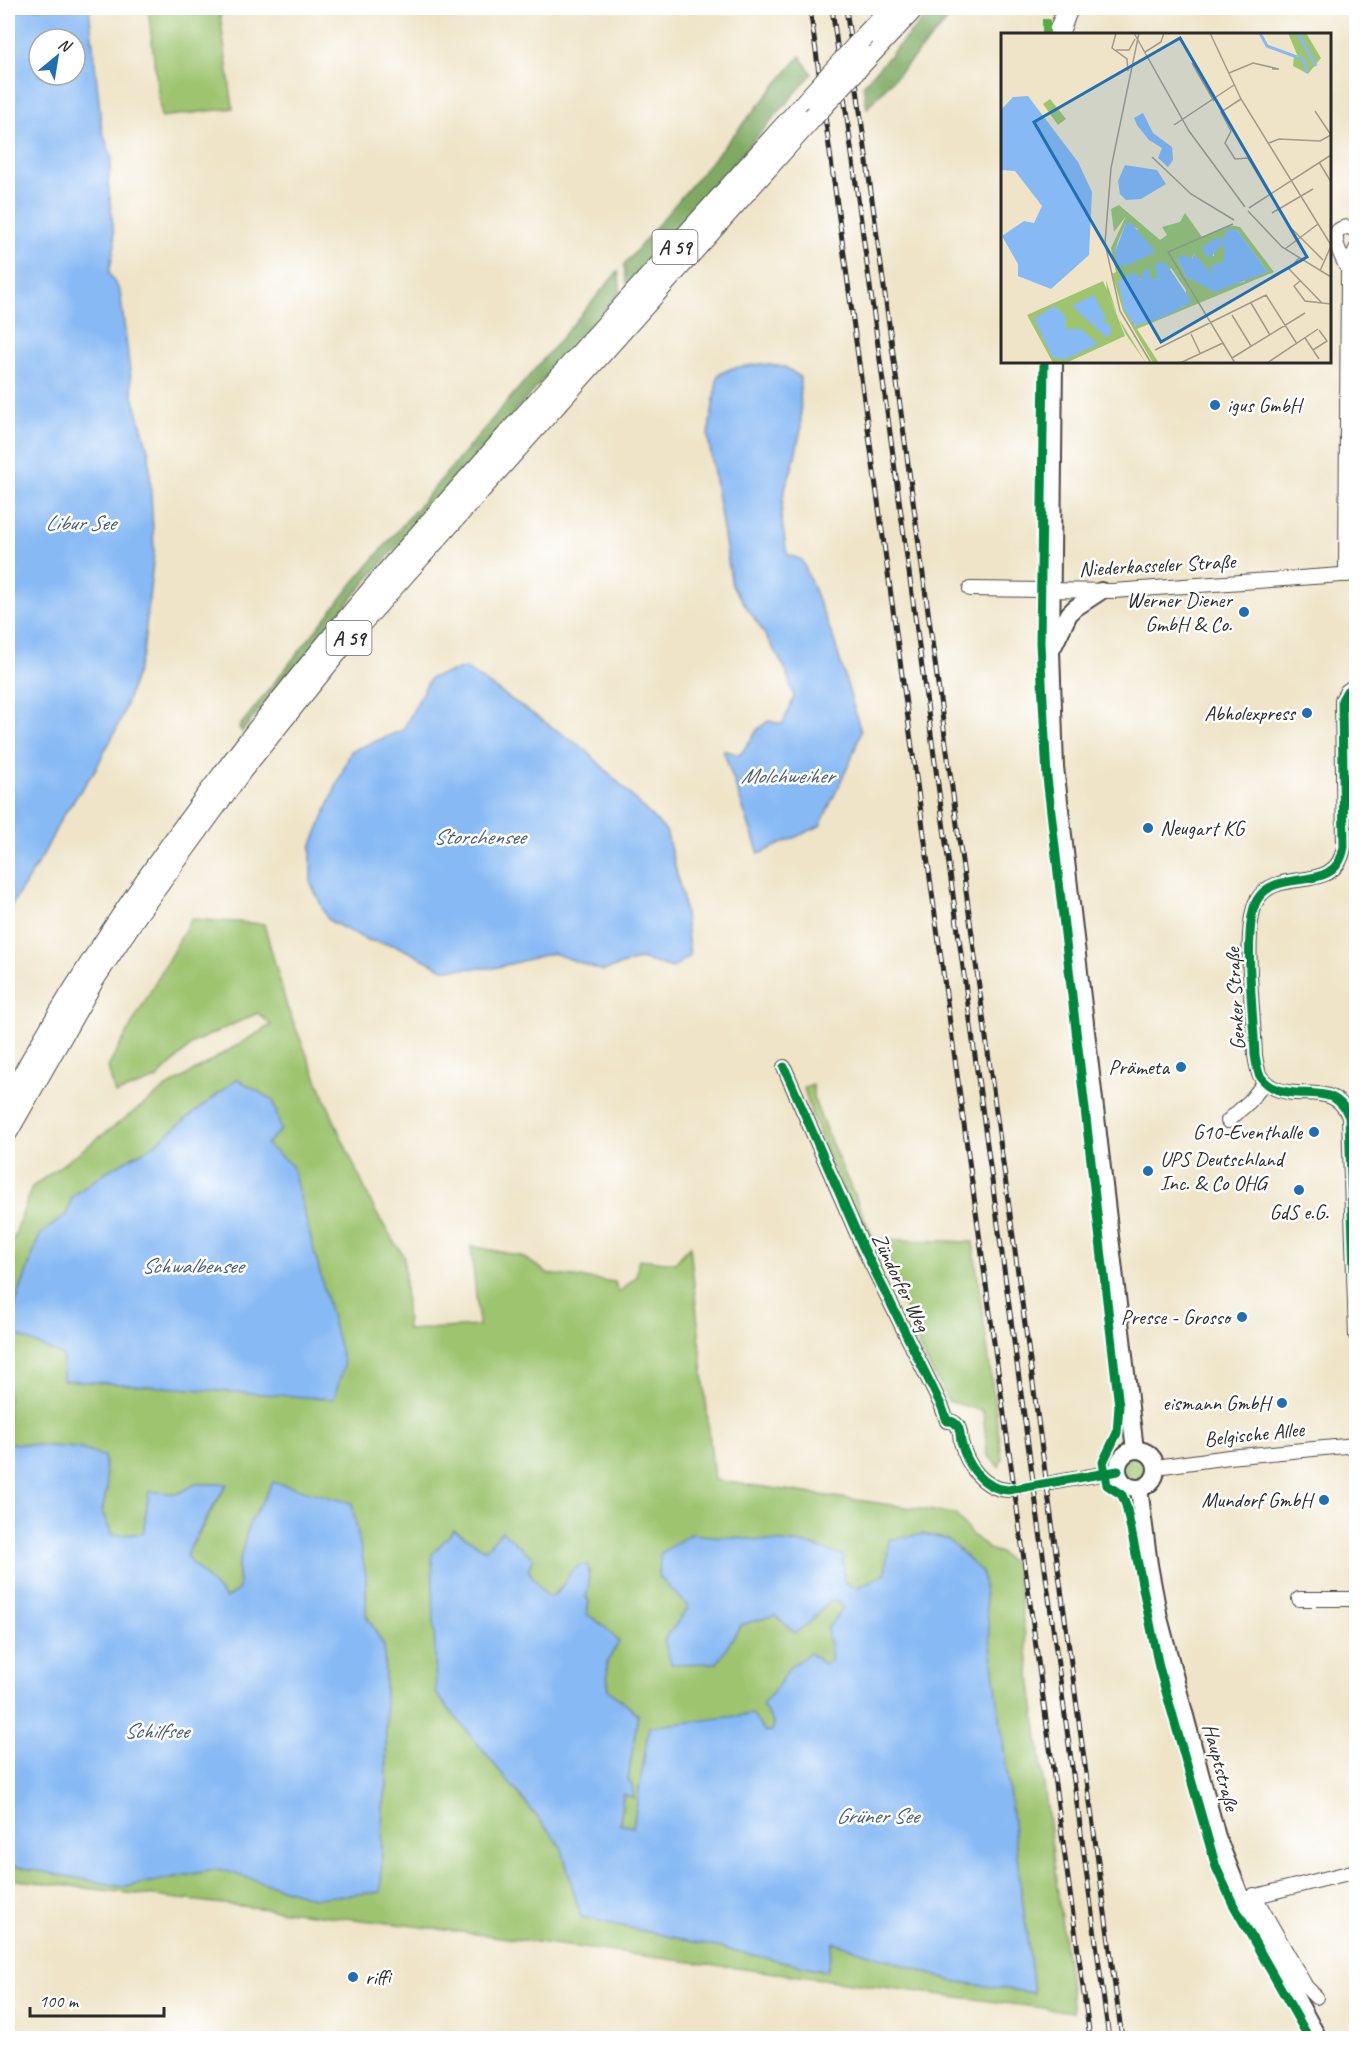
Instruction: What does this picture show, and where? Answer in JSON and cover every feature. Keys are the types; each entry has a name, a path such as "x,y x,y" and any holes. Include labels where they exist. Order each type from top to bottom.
{"highway":[{"name":"A 59","path":"8,1101 48,1030 128,902 227,766 349,615 500,442 833,71 879,8"},
{"name":"A 59","path":"864,31 891,8"},
{"name":"A 59","path":"8,1131 108,960 186,846 242,770 355,630 813,117 914,8"},
{"path":"1058,33 1068,8"}],"main road":[{"path":"1058,8 1058,33"},
{"path":"1054,363 1051,651 1055,767 1135,1450"},
{"path":"1051,651 1069,614 1101,591"},
{"path":"1135,1450 1146,1452 1156,1467 1156,1473 1150,1483 1139,1488 1133,1488 1123,1482 1118,1471 1118,1465 1124,1455 1135,1450"},
{"name":"Hauptstraße","path":"1139,1488 1149,1565 1172,1671 1218,1837 1318,2038"}],"street":[{"name":"Niederkasseler Straße","path":"1348,270 1338,248 1336,234 1345,227 1356,231"},
{"name":"Niederkasseler Straße","path":"970,589 1101,591 1351,575 1348,270 1356,249"},
{"name":"Genker Straße","path":"1265,1082 1259,1074 1255,1056 1251,920 1257,901 1272,886 1326,875 1342,858 1344,847 1342,700 1352,688"},
{"name":"Zündorfer Weg","path":"784,1067 857,1234 947,1421 956,1424 960,1430 966,1455 982,1480 998,1490 1008,1490"},
{"path":"1228,1121 1250,1101 1265,1082 1285,1093 1327,1095 1342,1104 1349,1117 1356,1336"},
{"name":"Belgische Allee","path":"1156,1467 1229,1457 1356,1445"},
{"path":"1051,1483 1118,1471"},
{"path":"1299,1599 1356,1599"},
{"path":"1248,1898 1356,1871"},
{"name":"Hauptstraße","path":"1248,1898 1306,1987 1316,1997"}],"green space":[{"path":"148,8 219,8 233,108 161,117"},
{"path":"933,8 959,8 867,108 863,85"},
{"path":"800,56 812,74 627,285 624,265"},
{"path":"618,271 621,291 358,591 242,732 239,727 354,582"},
{"path":"191,919 264,924 287,1007 341,1137 376,1213 404,1257 407,1330 479,1326 471,1246 521,1256 549,1274 615,1282 618,1293 636,1277 639,1259 675,1263 690,1246 714,1480 955,1514 971,1534 1016,1566 1073,2012 423,1927 8,1879 8,1865 123,1887 219,1869 314,1898 383,1807 387,1785 384,1646 366,1615 366,1575 238,1567 239,1589 226,1599 186,1556 227,1484 196,1484 177,1494 149,1492 143,1534 112,1535 102,1512 107,1488 77,1448 8,1443 8,1331 63,1356 63,1379 292,1166 265,1144 237,1079 151,1147 107,1171 72,1197 67,1214 40,1235 8,1325 8,1254 32,1187 169,1086 271,1025 258,1013 194,1042 156,1079 115,1094 108,1067","holes":["454,1530 485,1550 528,1570 547,1597 552,1596 563,1585 590,1570 586,1597 589,1601 587,1614 604,1626 608,1690 638,1714 628,1779 634,1798 623,1794 620,1825 633,1827 649,1727 772,1731 779,1684 789,1668 810,1654 824,1664 831,1660 832,1650 828,1640 843,1608 837,1600 830,1601 811,1621 775,1615 740,1625 717,1663 664,1640 689,1607 659,1577 844,1582 857,1588 886,1574 993,1665 1034,1992 952,1981 833,1942 827,1971 581,1917 561,1846 436,1693"]},
{"path":"813,1085 813,1097 820,1115 874,1239 973,1242 1002,1458 999,1467 987,1454 983,1411 948,1401 919,1347 914,1327 875,1244 866,1237 830,1160 811,1113 804,1088"},
{"path":"1137,1456 1146,1460 1150,1469 1146,1478 1137,1482 1128,1478 1124,1469 1128,1460"}],"water":[{"name":"Libur See","path":"8,8 89,8 102,130 112,158 108,182 115,243 109,273 120,291 133,396 149,453 154,552 143,653 120,722 95,770 62,817 42,857 8,911"},
{"name":"Molchweiher","path":"761,364 785,367 800,377 801,429 793,465 784,491 781,516 787,554 802,560 834,640 861,732 851,760 820,826 759,854 723,750 740,755 758,729 768,721 783,724 794,697 785,668 732,586 708,436 718,375 732,368"},
{"name":"Storchensee","path":"465,668 586,750 666,831 683,899 690,956 673,968 640,959 603,971 553,953 494,968 443,969 397,946 367,940 328,920 311,883 311,847 351,751 403,730 430,678"},
{"name":"Schwalbensee","path":"237,1079 273,1100 281,1130 266,1144 292,1166 344,1365 334,1399 63,1380 63,1356 8,1331 8,1325 40,1235 67,1214 72,1197 107,1171 151,1147"},
{"name":"Schilfsee","path":"8,1443 77,1448 104,1456 107,1488 102,1512 112,1535 143,1534 149,1491 177,1494 196,1484 227,1484 186,1556 226,1599 239,1589 238,1567 249,1524 273,1482 352,1503 366,1575 366,1615 384,1646 387,1785 383,1807 381,1892 314,1898 219,1869 123,1887 8,1865"},
{"name":"Grüner See","path":"454,1530 485,1550 502,1531 533,1558 528,1570 547,1597 559,1591 574,1568 588,1565 587,1614 604,1626 619,1642 607,1662 608,1690 638,1714 628,1779 632,1785 634,1798 623,1794 620,1824 633,1827 649,1727 752,1714 765,1732 772,1731 774,1724 762,1705 789,1668 810,1653 824,1664 831,1660 827,1629 843,1608 837,1600 830,1601 811,1621 795,1633 775,1615 741,1625 717,1663 671,1664 664,1640 689,1607 659,1577 660,1554 690,1534 806,1544 843,1555 844,1582 857,1588 885,1574 889,1540 924,1534 948,1540 982,1572 1034,1993 952,1981 833,1942 827,1971 581,1917 561,1846 436,1693 432,1554"}],"tunnel":[{"path":"1008,1490 1051,1483"}],"railway":[{"path":"810,8 1090,2038"},
{"path":"832,8 1109,2038"},
{"path":"846,8 1122,2038"}],"marked path":[{"path":"1046,8 1046,33"}],"cycle path":[{"path":"1044,363 1040,643 1047,777 1119,1406 1117,1433 1103,1462 1107,1485 1122,1495 1126,1505 1159,1667 1216,1867 1233,1904 1309,2038"},
{"path":"1356,685 1347,691 1342,700 1344,847 1339,862 1330,871 1318,877 1278,884 1266,890 1257,900 1250,931 1251,998 1255,1055 1260,1076 1270,1086 1283,1091 1326,1095 1335,1099 1343,1106 1349,1117 1356,1336"},
{"path":"784,1067 862,1245 947,1421 954,1422 959,1428 967,1459 977,1474 991,1485 1008,1490 1118,1471"}],"place":[{"name":"igus GmbH","path":"1215,405"},
{"name":"Werner Diener GmbH & Co.","path":"1244,612"},
{"name":"Abholexpress","path":"1307,713"},
{"name":"Neugart KG","path":"1148,828"},
{"name":"Prämeta","path":"1181,1067"},
{"name":"G10-Eventhalle","path":"1314,1132"},
{"name":"UPS Deutschland Inc. & Co OHG","path":"1148,1171"},
{"name":"GdS e.G.","path":"1299,1190"},
{"name":"Presse - Grosso","path":"1242,1317"},
{"name":"eismann GmbH","path":"1282,1403"},
{"name":"Mundorf GmbH","path":"1324,1500"},
{"name":"riffi","path":"353,1977"}]}
